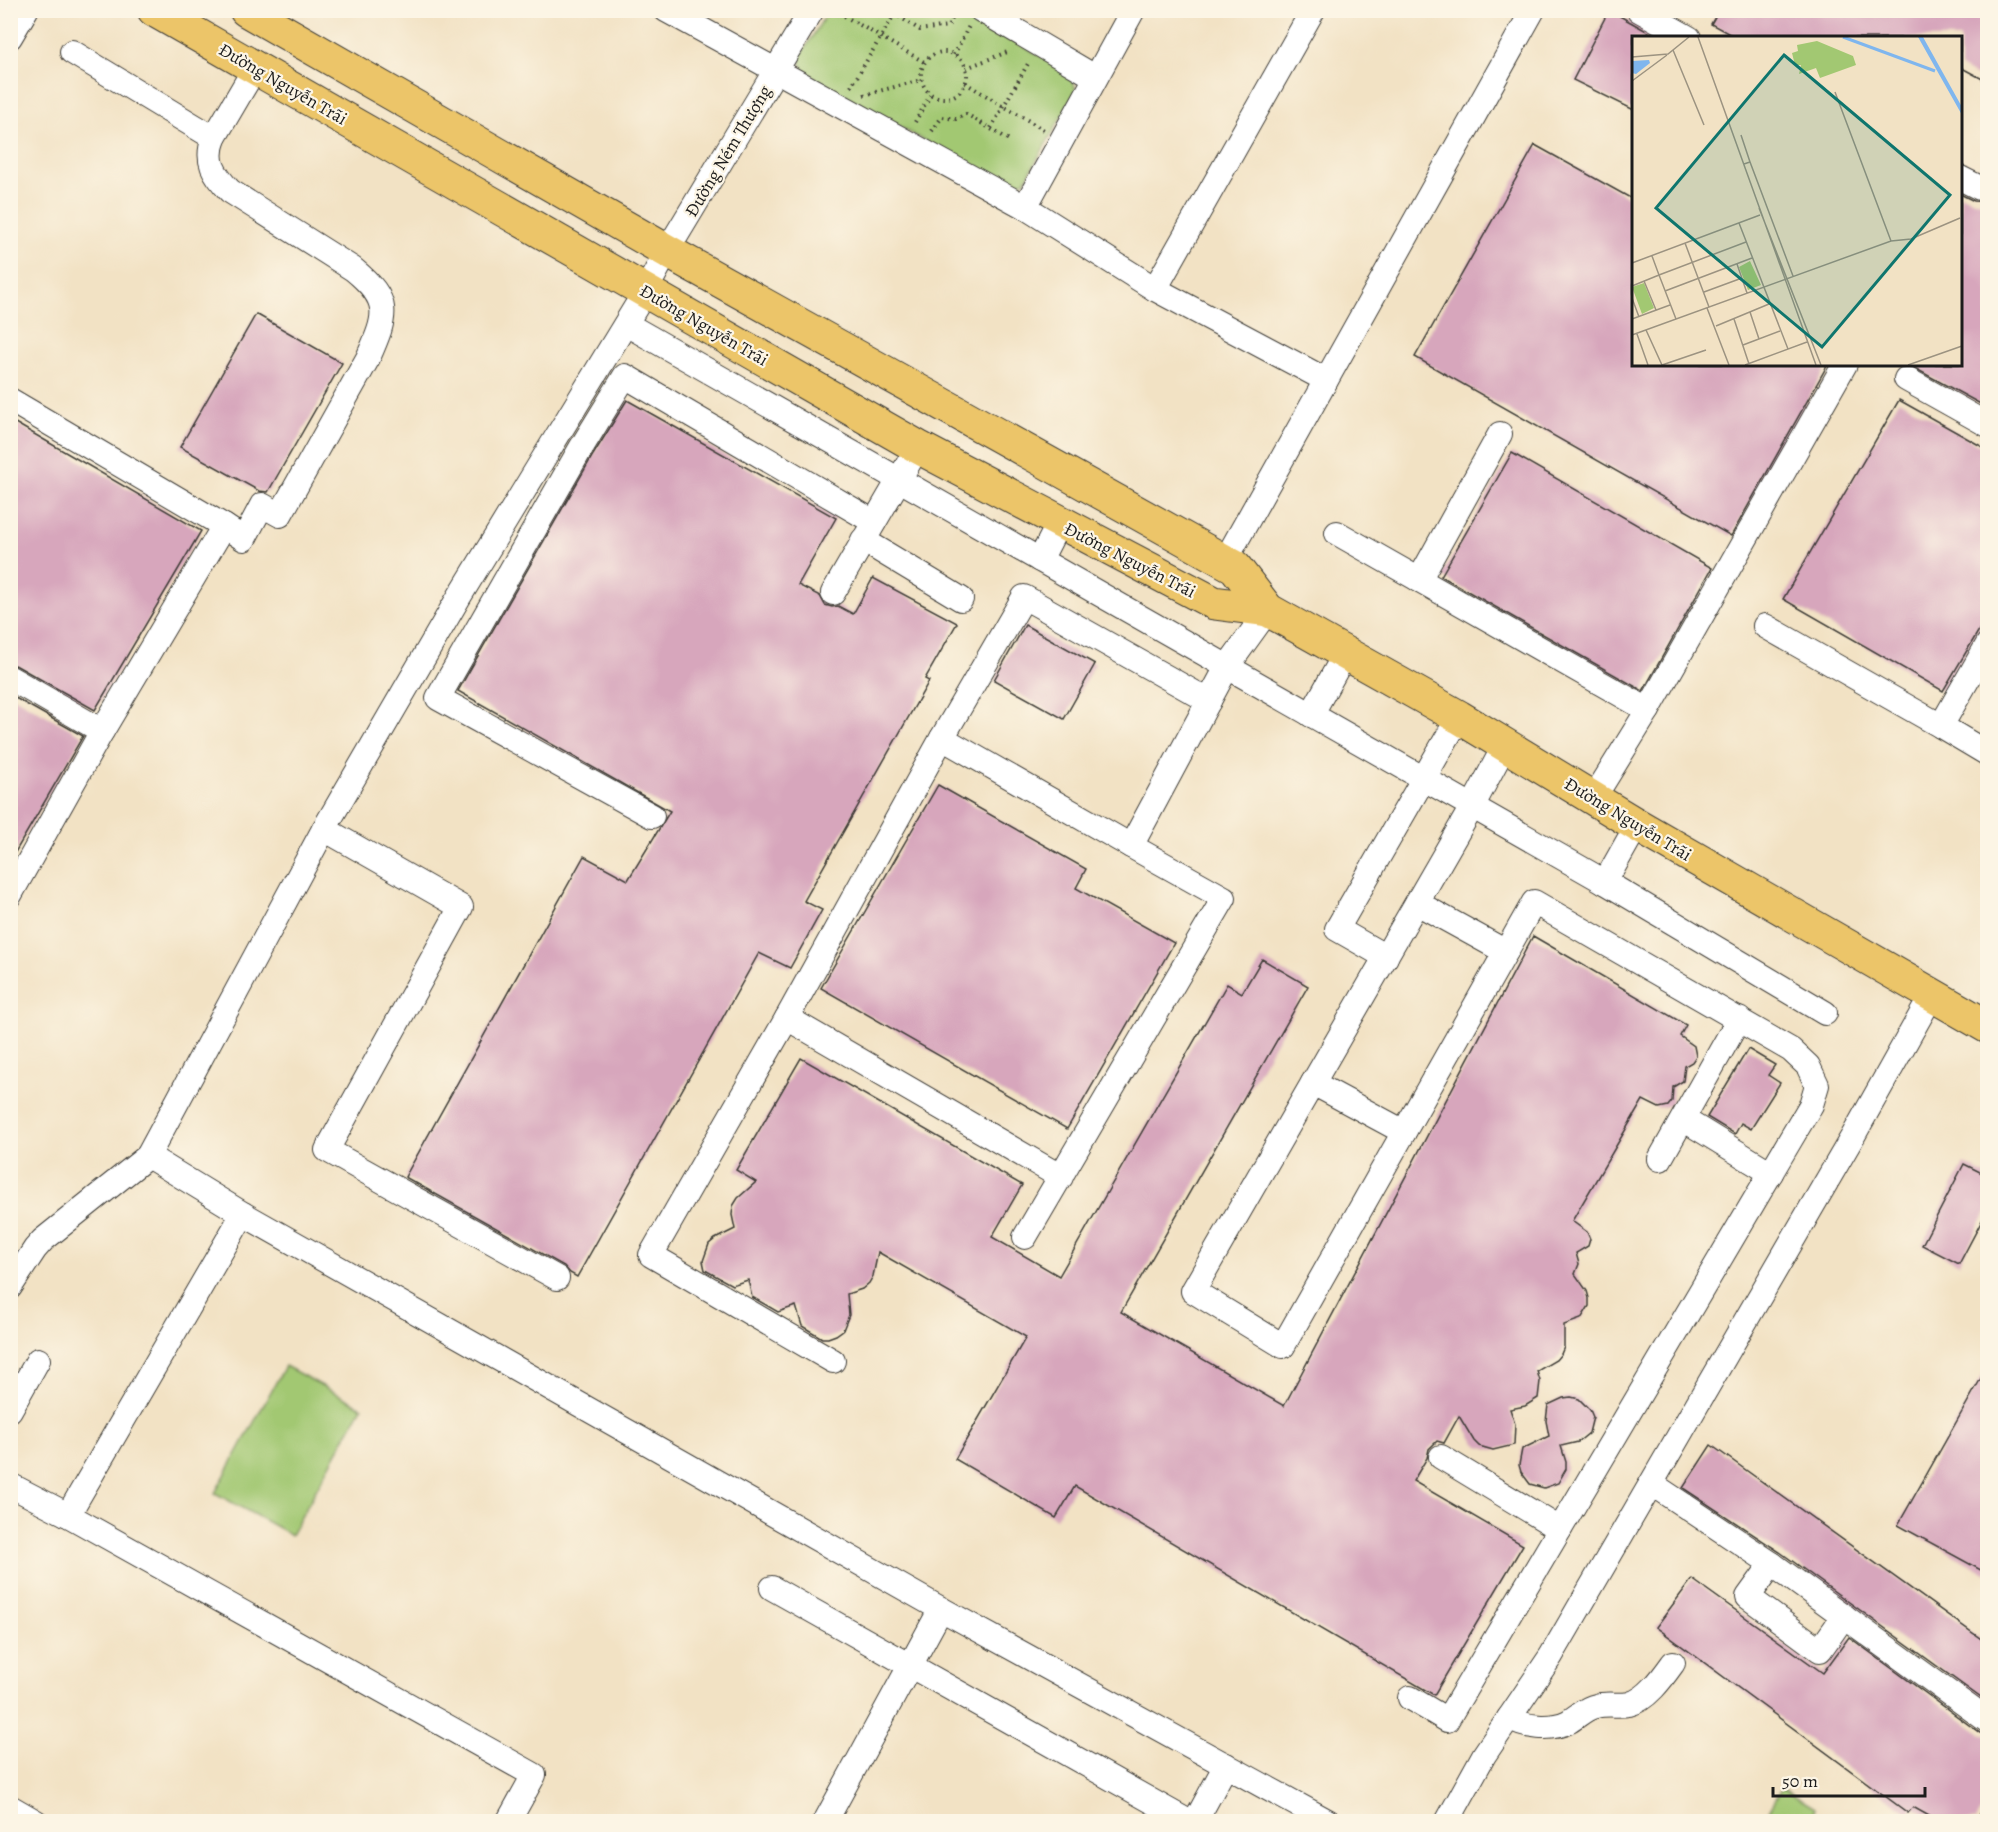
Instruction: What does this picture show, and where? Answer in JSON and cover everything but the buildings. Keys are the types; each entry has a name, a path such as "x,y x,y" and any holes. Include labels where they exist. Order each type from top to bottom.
{"highway":[{"name":"Đường Nguyễn Trãi","path":"154,10 918,447 1059,523 1214,603 1268,610 1459,717 1637,825 1988,1027"},
{"name":"Đường Nguyễn Trãi","path":"246,10 667,251 1225,561 1235,567 1268,610"}],"street":[{"path":"10,36 26,10"},
{"path":"666,10 1025,207 1155,289 1326,380"},
{"name":"Đường Ném Thượng","path":"148,1156 324,829 459,597 626,324 667,251 812,10"},
{"path":"1025,207 1133,10"},
{"path":"1155,289 1313,10"},
{"path":"1225,561 1533,10"},
{"path":"1639,10 1685,36"},
{"path":"977,14 1095,77"},
{"path":"72,51 214,138"},
{"path":"10,400 244,538 262,505 280,515 368,358 383,319 381,299 368,281 353,269 230,191 219,179 211,164 209,150 214,138 255,68"},
{"path":"626,324 1605,882 1825,1013"},
{"path":"1593,799 1648,710 1844,366"},
{"path":"652,816 438,698 581,448 625,376 869,531 962,599"},
{"path":"1906,379 1988,425"},
{"path":"799,423 818,390"},
{"path":"1419,580 1500,434"},
{"path":"832,593 918,447"},
{"path":"1040,560 1059,523"},
{"path":"10,895 102,731 224,526"},
{"path":"1337,533 1648,710"},
{"path":"833,1360 651,1255 787,1018 942,738 1024,597 1209,701"},
{"path":"1131,846 1227,667 1268,610"},
{"path":"1766,626 1988,754"},
{"path":"1941,726 1988,644"},
{"path":"1311,715 1345,654"},
{"path":"10,678 102,731"},
{"path":"1386,957 1337,929 1459,717"},
{"path":"942,738 1224,898 1025,1237"},
{"path":"1410,1698 1447,1720 1811,1105 1817,1085 1808,1066 1791,1050 1534,902 1282,1346 1193,1291 1472,807 1504,745"},
{"path":"1605,882 1637,825"},
{"path":"324,829 461,907 327,1150 557,1278"},
{"path":"1417,903 1506,952"},
{"path":"1455,1819 1484,1755 1551,1656 1853,1136 1932,995"},
{"path":"787,1018 1061,1177"},
{"path":"1660,1159 1739,1019"},
{"path":"1313,1083 1404,1132"},
{"path":"1683,1119 1771,1173"},
{"path":"10,1287 17,1262 148,1156 243,1214 940,1609 1329,1821"},
{"path":"68,1515 243,1214"},
{"path":"10,1410 38,1360"},
{"path":"1441,1458 1560,1528"},
{"path":"1652,1484 1772,1564 1988,1721"},
{"path":"10,1485 68,1515 534,1775 508,1821"},
{"path":"1772,1564 1748,1597 1820,1650 1844,1616"},
{"path":"772,1588 1189,1821"},
{"path":"825,1821 940,1609"},
{"path":"1509,1718 1517,1724 1548,1727 1569,1722 1577,1715 1596,1706 1632,1704 1658,1685 1673,1663"},
{"path":"1194,1821 1226,1765"},
{"path":"10,1807 36,1821"}],"path":[{"path":"834,10 924,62"},
{"path":"889,10 896,12 920,30 948,26 957,10"},
{"path":"848,92 896,12"},
{"path":"954,55 977,14"},
{"path":"966,68 1010,51"},
{"path":"942,52 954,55 963,61 966,68 965,83 961,90 942,98 931,94 921,80 924,62 934,54 942,52"},
{"path":"991,128 1034,53"},
{"path":"857,97 921,80"},
{"path":"965,83 1049,133"},
{"path":"911,128 931,94"},
{"path":"928,138 942,117 956,119 966,114 1011,141"}],"green space":[{"path":"828,11 963,11 1065,70 1074,83 1076,91 1025,181 1002,184 805,74 799,58"},
{"path":"285,1366 362,1407 291,1535 215,1493"},
{"path":"1782,1788 1815,1808 1811,1821 1763,1821"}]}
